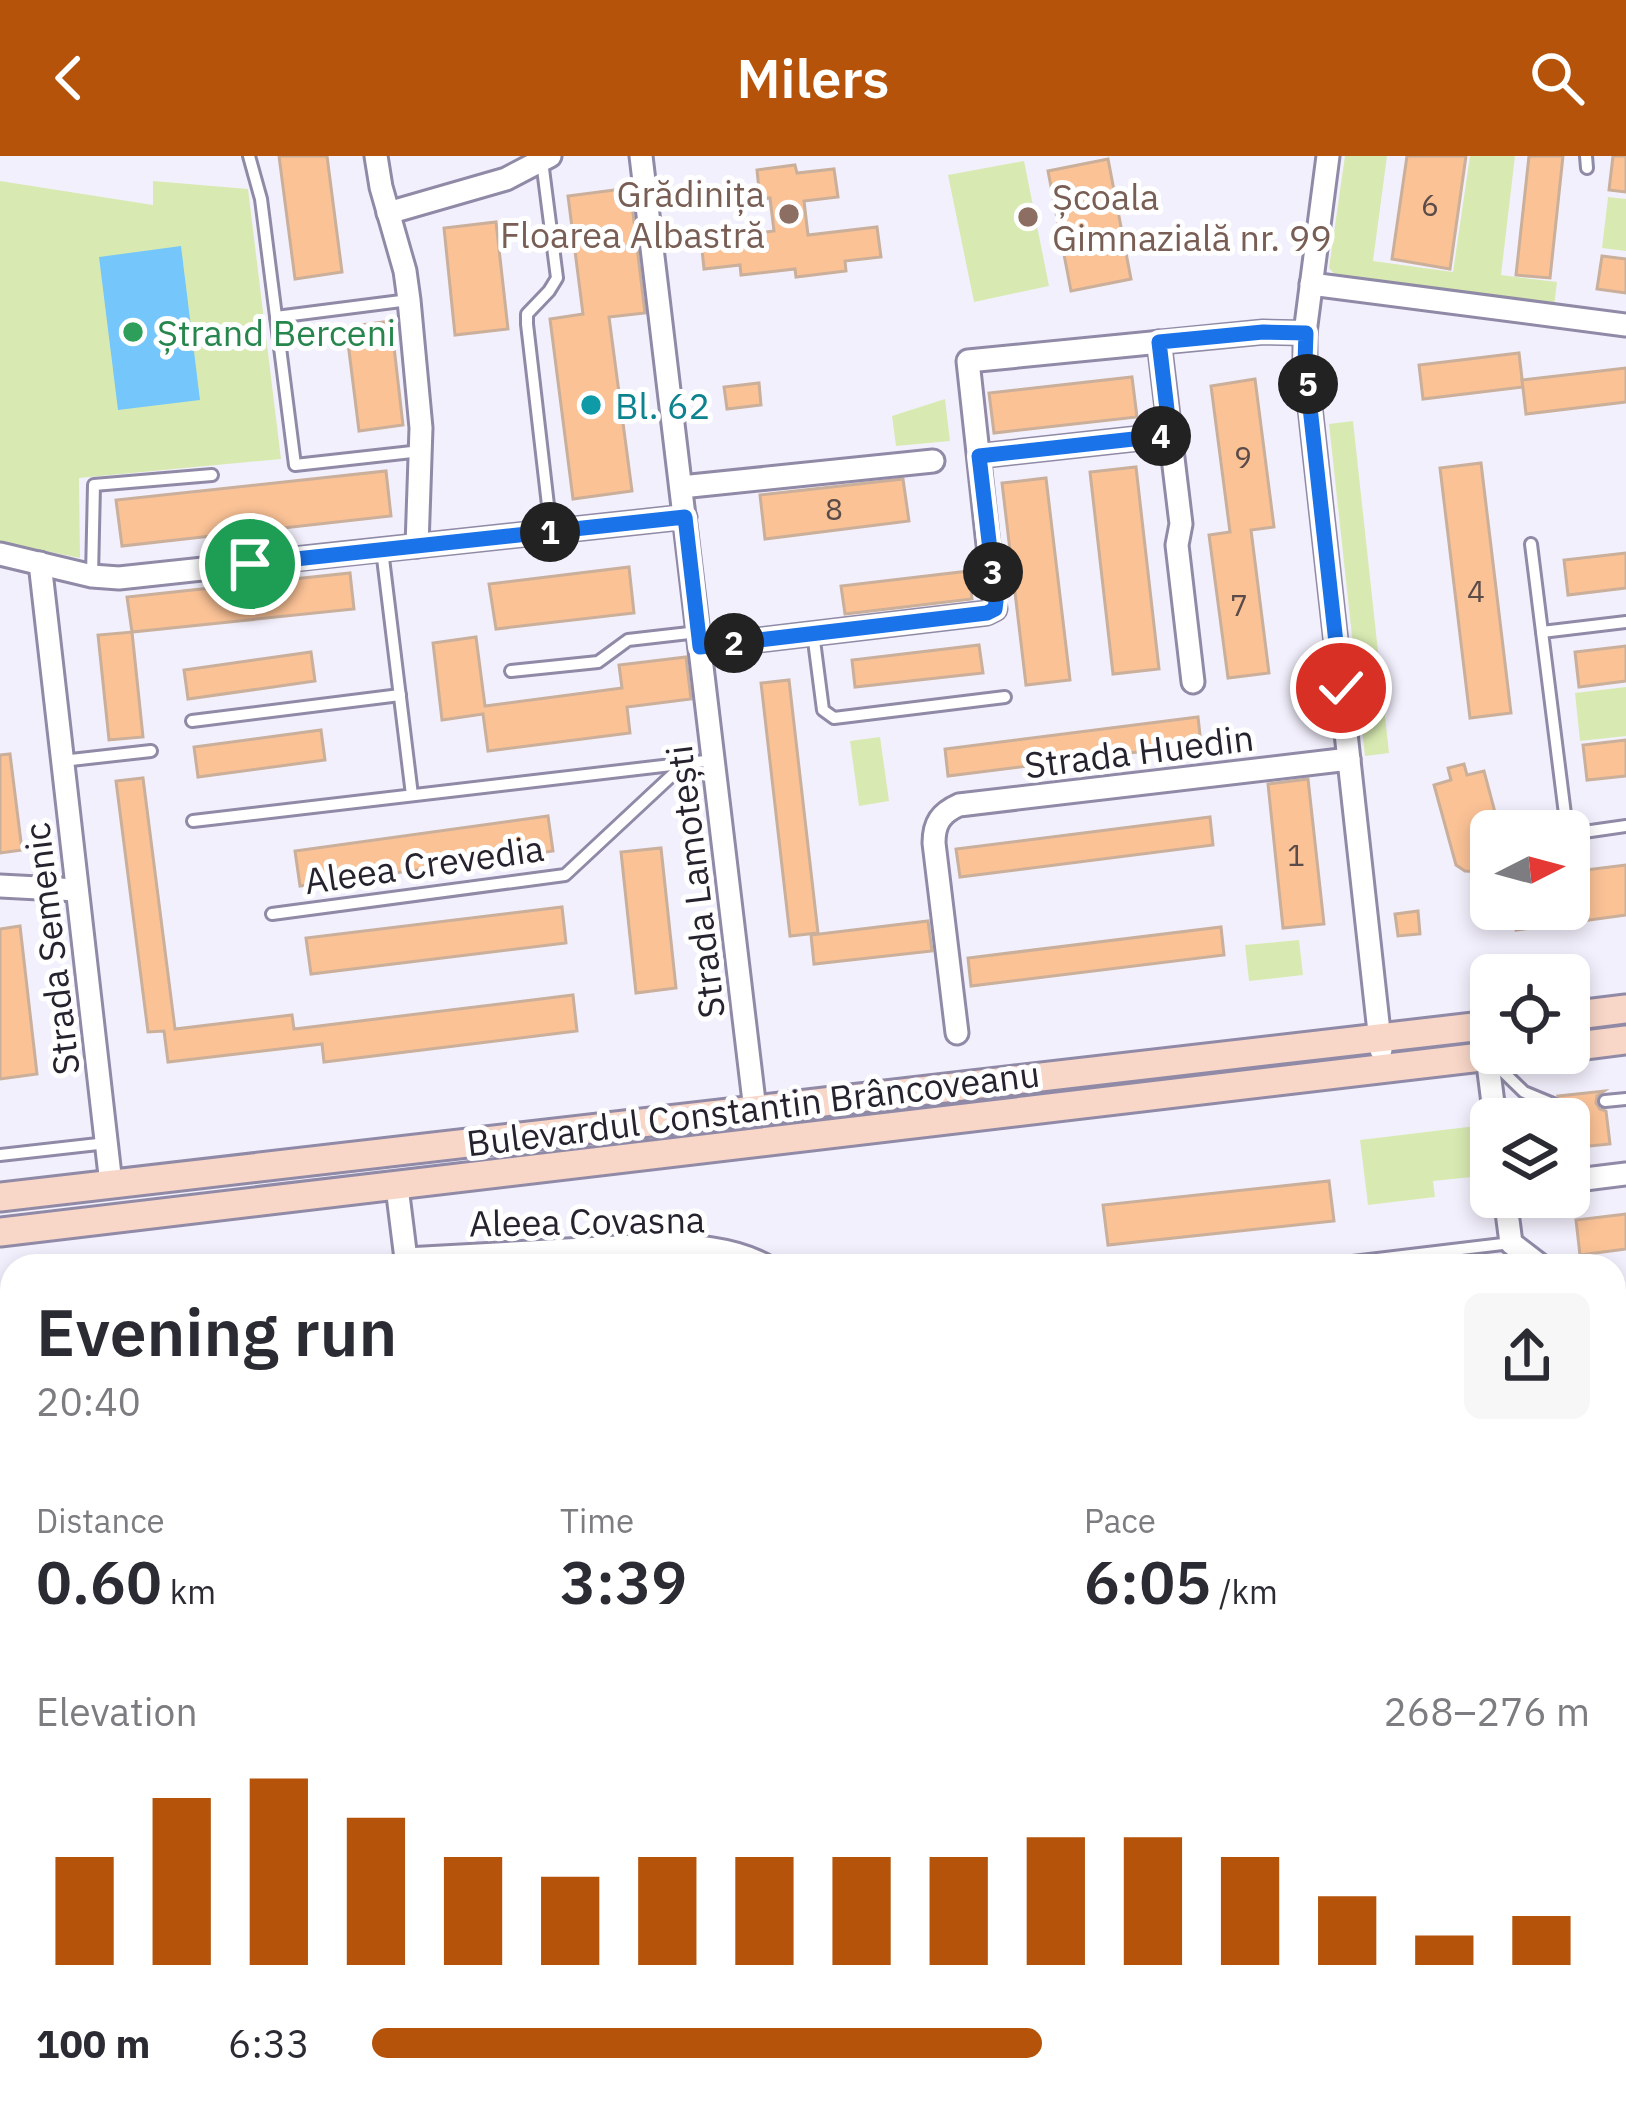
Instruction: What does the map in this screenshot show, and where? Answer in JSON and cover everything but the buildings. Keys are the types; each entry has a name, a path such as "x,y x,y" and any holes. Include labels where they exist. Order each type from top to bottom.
{"main road":[{"path":"1590,1014 1626,1010"},
{"name":"Bulevardul Constantin Brâncoveanu","path":"0,1197 1470,1027"},
{"path":"1590,1044 1626,1040"},
{"name":"Bulevardul Constantin Brâncoveanu","path":"0,1232 1470,1058"}],"street":[{"path":"376,156 409,300 420,408 417,546"},
{"name":"Strada Lamotești","path":"641,156 755,1110"},
{"path":"1328,156 1305,362 1383,1069"},
{"path":"388,213 485,186 546,159"},
{"path":"1312,284 1626,325"},
{"path":"699,639 813,633 995,609 968,362 1263,332 1306,333"},
{"name":"Strada Huedin","path":"1159,342 1181,524 1177,544 1193,682"},
{"path":"979,456 1170,435"},
{"path":"681,487 933,461"},
{"path":"0,554 119,578 685,517"},
{"name":"Strada Semenic","path":"40,563 111,1184"},
{"name":"Strada Huedin","path":"957,1033 934,843 940,818 958,806 1349,759"},
{"path":"0,886 77,890"},
{"path":"1590,1178 1626,1174"},
{"path":"398,1186 403,1254"},
{"path":"1508,1218 1511,1243 1525,1254"},
{"name":"Aleea Covasna","path":"530,1254 655,1245 695,1246 731,1254"}],"lane":[{"path":"249,156 261,199 295,465 421,451"},
{"path":"546,159 557,278 527,314 526,324 551,532"},
{"path":"276,317 409,300"},
{"path":"92,576 94,485 212,475"},
{"path":"1531,544 1566,822 1577,833 1626,826"},
{"path":"382,550 412,795"},
{"path":"1542,632 1626,622"},
{"path":"813,633 823,710 834,718 1005,697"},
{"path":"511,671 598,662 628,640 699,639"},
{"path":"191,721 400,695"},
{"path":"62,761 151,751"},
{"path":"193,821 714,760"},
{"name":"Aleea Crevedia","path":"272,914 566,875 685,764"},
{"path":"1513,1074 1524,1092 1538,1098"},
{"path":"1605,1101 1626,1099"},
{"path":"0,1155 106,1143"},
{"path":"1419,1254 1511,1243"}],"green space":[{"path":"1345,156 1387,156 1373,261 1453,272 1470,156 1515,156 1501,275 1557,282 1554,307 1338,278 1329,268"},
{"path":"1024,161 1049,286 974,302 948,175"},
{"name":"Ștrand Berceni","path":"0,181 153,205 153,181 248,189 281,459 79,478 80,558 0,542"},
{"path":"1608,197 1626,199 1626,251 1602,248"},
{"path":"945,399 950,441 896,446 892,416"},
{"path":"1353,421 1389,753 1365,756 1329,424"},
{"path":"1626,687 1626,736 1580,741 1575,693"},
{"path":"880,737 889,801 859,806 850,741"},
{"path":"1299,940 1303,975 1249,981 1245,945"},
{"path":"1470,1127 1470,1177 1433,1181 1435,1197 1368,1205 1360,1140"}],"water":[{"path":"181,246 200,400 118,410 99,257"}],"place":[{"name":"Grădinița Floarea Albastră","path":"789,214"},
{"name":"Școala Gimnazială nr. 99","path":"1028,217"},
{"name":"Ștrand Berceni","path":"133,332"},
{"name":"Bl. 62","path":"591,405"}],"route":[{"path":"250,564 685,517 700,647 987,613 995,609 996,601 979,456 1170,435 1159,342 1263,332 1306,333 1305,362 1341,688"}]}
